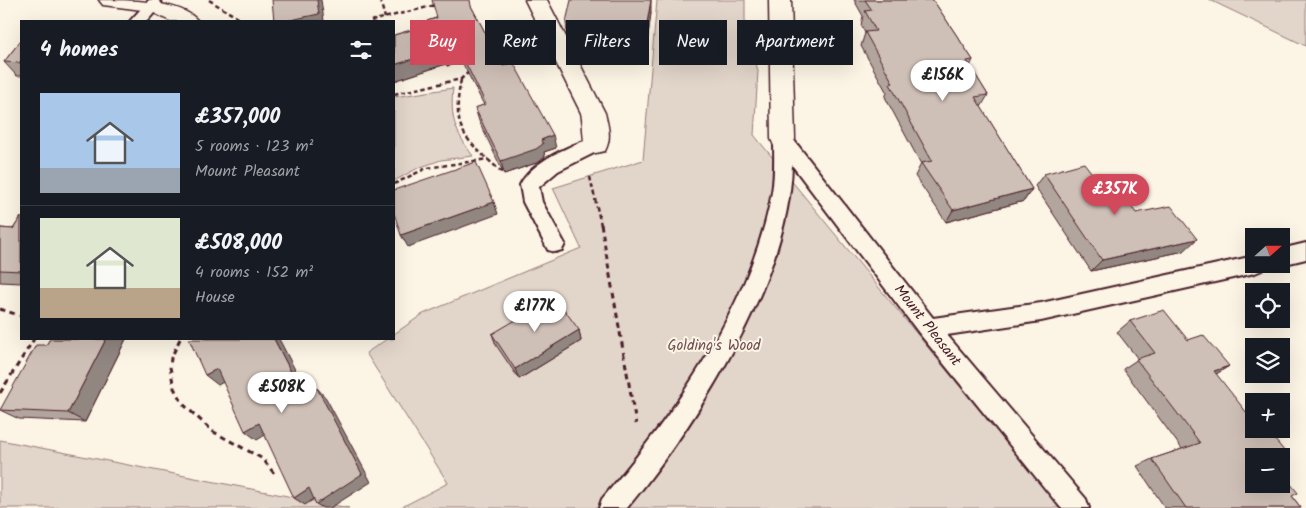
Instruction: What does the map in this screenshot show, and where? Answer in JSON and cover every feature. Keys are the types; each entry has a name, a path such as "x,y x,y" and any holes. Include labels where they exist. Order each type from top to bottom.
{"street":[{"path":"110,0 158,2 185,20"},
{"path":"536,0 546,20"},
{"path":"780,0 783,139"},
{"path":"556,40 593,113 597,130 589,147"}],"lane":[{"path":"139,20 158,2"},
{"path":"611,508 644,467 688,404 739,315 768,245 781,192 783,139"},
{"name":"Mount Pleasant","path":"783,139 1022,445 1077,508"},
{"path":"555,244 533,202 529,185 541,172 563,158 589,147"},
{"path":"1290,255 1306,251"},
{"path":"930,328 1041,312 1245,266"}],"path":[{"path":"209,0 241,20"},
{"path":"380,0 385,18"},
{"path":"376,20 438,5"},
{"path":"395,94 461,79 476,65"},
{"path":"461,79 456,99 455,114 459,128 467,141 533,202"},
{"path":"589,147 644,467"},
{"path":"395,183 404,177 441,163 488,159"},
{"path":"0,309 20,316"},
{"path":"0,393 33,340"},
{"path":"180,340 171,358 170,367 174,388 182,403 212,431 263,459 276,476"}],"green space":[{"name":"Golding's Wood","path":"657,0 745,0 745,20 737,20 737,65 756,65 758,71 754,135 1012,450 1064,508 400,508 448,483 366,353 386,340 395,340 395,333 423,314 581,248 553,188 643,160"},
{"path":"1210,0 1306,0 1306,46"},
{"path":"453,88 452,108 455,124 473,156 441,160 418,168 395,180 395,97"},
{"path":"0,440 349,508 0,508"}],"building":[{"path":"272,0 317,0 319,14 291,20 274,20"},
{"path":"432,0 470,0 471,6 485,32 485,65 515,65 553,135 541,140 543,144 536,149 501,161 475,108 486,104 466,65 475,65 475,20 430,20 437,18"},
{"path":"571,0 651,0 648,20 566,20"},
{"path":"865,0 933,0 973,60 967,61 988,95 975,97 1032,189 953,210 921,163 932,161 890,84 893,83 865,32 876,31 865,11 872,10"},
{"path":"410,30 410,60 395,65 395,35"},
{"path":"20,41 20,63 4,62"},
{"path":"476,162 494,202 401,235 395,216 395,190"},
{"path":"1084,163 1109,195 1121,193 1136,213 1171,206 1197,239 1102,260 1044,174"},
{"path":"20,218 20,271 0,270 0,228 13,229"},
{"path":"555,297 579,330 515,369 492,334"},
{"path":"1164,310 1188,340 1203,335 1229,366 1214,371 1245,411 1245,438 1273,438 1282,448 1245,448 1245,493 1290,493 1290,483 1298,493 1292,496 1301,508 1186,508 1152,459 1200,443 1136,359 1155,353 1130,321"},
{"path":"49,340 105,340 68,413 0,410 36,345 46,345"},
{"path":"189,340 275,340 304,397 317,388 362,474 316,504 309,488 294,498 259,423 245,431 217,369 205,375"}]}
